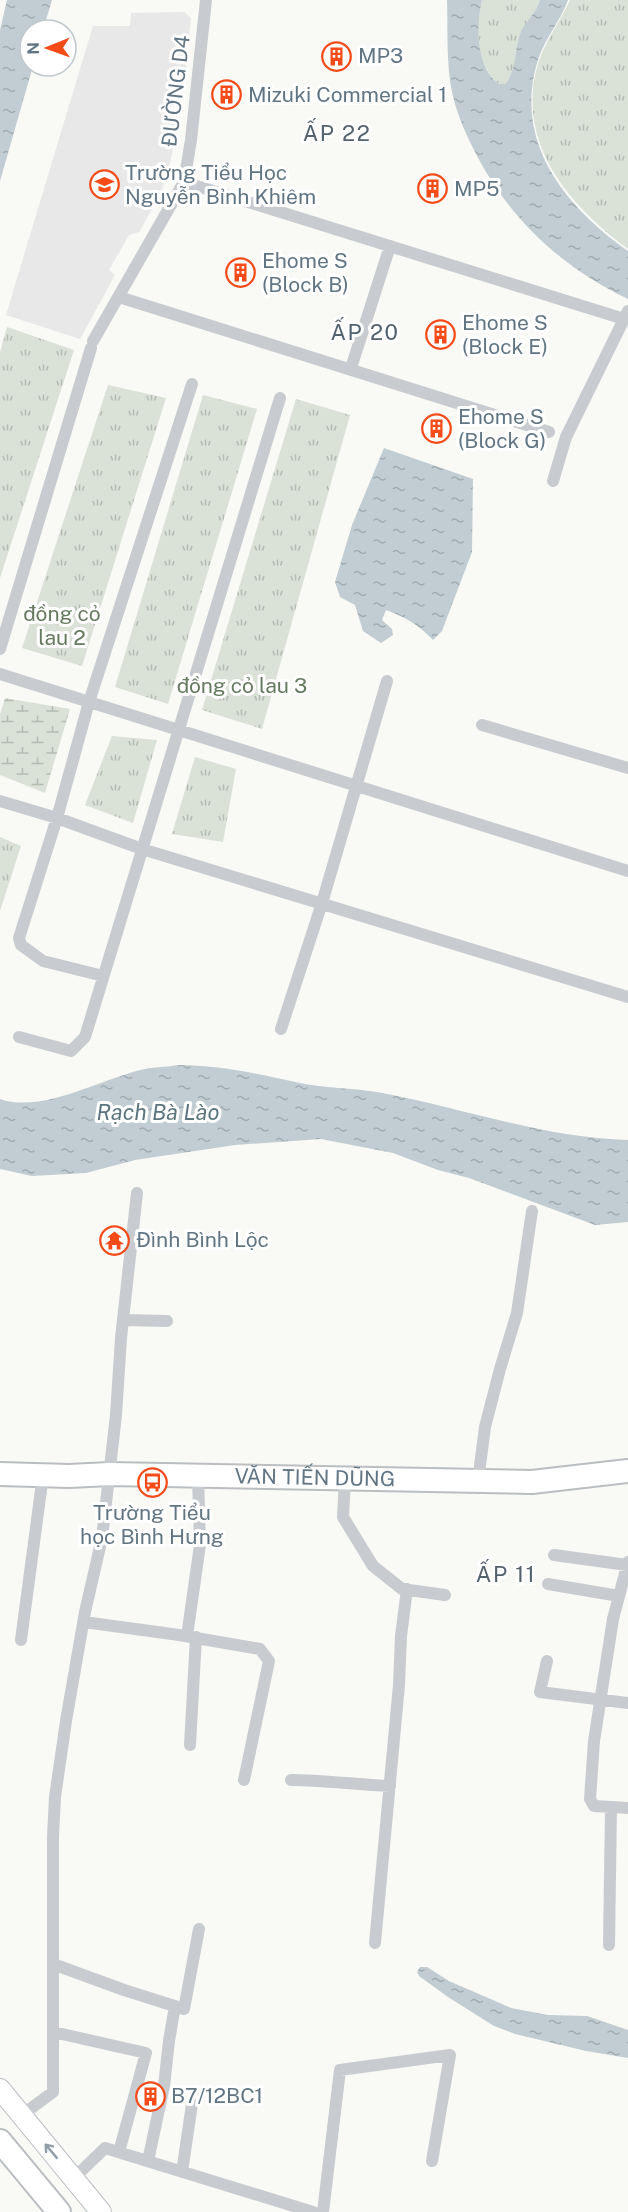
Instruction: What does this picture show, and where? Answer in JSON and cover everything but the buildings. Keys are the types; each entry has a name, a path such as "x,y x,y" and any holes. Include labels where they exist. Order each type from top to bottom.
{"highway":[{"name":"VĂN TIẾN DŨNG","path":"0,1474 532,1482 628,1471"},
{"path":"0,2141 59,2212"}],"main road":[{"path":"0,2089 101,2212"}],"street":[{"name":"ĐƯỜNG D4","path":"0,649 92,345 184,182 191,140 206,0"},
{"path":"184,182 390,246 626,315 566,437 553,481"},
{"path":"351,368 390,246"},
{"path":"119,297 549,432"},
{"path":"103,976 43,961 21,945 19,938 57,818 89,702 192,384"},
{"path":"19,1037 71,1051 85,1037 280,398"},
{"path":"0,674 628,871"},
{"path":"280,1029 322,903 387,681"},
{"path":"482,725 628,768"},
{"path":"0,801 57,818 142,849 628,997"},
{"path":"21,2115 53,2092 55,1797 84,1622 102,1538 137,1193"},
{"path":"478,1481 485,1428 517,1313 532,1211"},
{"path":"123,1320 166,1321"},
{"path":"21,1640 43,1475"},
{"path":"190,1745 191,1637 200,1545 198,1476"},
{"path":"345,1479 343,1517 373,1566 402,1589 445,1595"},
{"path":"554,1555 628,1563 613,1619 594,1741 590,1799 594,1806 628,1809"},
{"path":"548,1584 619,1596"},
{"path":"375,1943 407,1589"},
{"path":"84,1622 260,1649 269,1661 244,1780"},
{"path":"547,1661 540,1692 628,1703"},
{"path":"291,1780 324,1780 352,1785 390,1786"},
{"path":"609,1945 611,1807"},
{"path":"53,1964 184,2009 199,1929"},
{"path":"148,2161 164,2086 175,2006"},
{"path":"53,2032 146,2053 119,2152"},
{"path":"323,2212 340,2070 450,2055 432,2161"},
{"path":"182,2172 192,2104"},
{"path":"74,2178 105,2148 313,2212"}],"shaded area":[{"name":"Trường Tiểu Học Nguyễn Bỉnh Khiêm","path":"184,12 191,18 185,71 176,71 170,113 176,121 172,154 160,195 139,232 129,235 109,270 115,275 80,339 6,315 93,26 130,26 131,13"}],"green space":[{"path":"482,0 540,0 519,35 512,73 505,84 499,84 491,77 482,57 479,21"},
{"path":"570,0 628,0 628,249 585,212 566,190 539,142 533,116 533,88 543,50"},
{"path":"7,327 74,350 0,578 0,352"},
{"name":"đồng cỏ lau 2","path":"108,385 166,398 82,666 22,648"},
{"name":"đồng cỏ lau 3","path":"203,395 257,409 168,704 115,687"},
{"name":"đồng cỏ lau 3","path":"296,399 350,415 262,729 202,710"},
{"path":"5,698 70,709 45,793 0,775 0,714"},
{"path":"112,736 157,740 133,823 85,805"},
{"path":"195,757 236,769 223,842 172,834"},
{"path":"0,837 21,846 0,911"}],"water":[{"path":"7,0 52,0 47,18 18,18 18,78 30,78 0,181 0,30"},
{"path":"447,0 482,0 479,33 482,57 491,77 499,84 505,84 514,66 519,35 540,0 568,0 539,57 532,87 532,116 538,143 549,168 564,192 583,213 628,251 628,299 580,271 537,237 519,217 486,172 463,127 452,92 448,58"},
{"path":"384,448 473,479 472,552 442,631 433,640 411,622 386,610 382,620 392,629 393,635 381,643 363,631 355,605 340,597 335,582 352,525"},
{"name":"Rạch Bà Lào","path":"178,1065 224,1068 309,1085 377,1092 533,1128 596,1138 628,1140 628,1222 595,1225 469,1178 438,1170 393,1153 321,1139 235,1145 135,1160 86,1173 32,1176 0,1169 0,1099 35,1102 72,1093 128,1073"},
{"path":"420,1967 427,1967 449,1981 511,2008 548,2015 587,2016 628,2030 628,2058 586,2051 515,2034 494,2026 419,1976 417,1972"}],"place":[{"name":"MP3","path":"337,56"},
{"name":"Mizuki Commercial 1","path":"227,95"},
{"name":"Trường Tiểu Học Nguyễn Bỉnh Khiêm","path":"104,185"},
{"name":"MP5","path":"433,189"},
{"name":"Ehome S (Block B)","path":"241,273"},
{"name":"Ehome S (Block E)","path":"441,335"},
{"name":"Ehome S (Block G)","path":"437,429"},
{"name":"Đình Bình Lộc","path":"115,1240"},
{"name":"Trường Tiểu học Bình Hưng","path":"152,1482"},
{"name":"B7/12BC1","path":"150,2096"}],"district":[{"name":"ẤP 22","path":"337,133"},
{"name":"ẤP 20","path":"365,332"},
{"name":"ẤP 11","path":"506,1574"}]}
